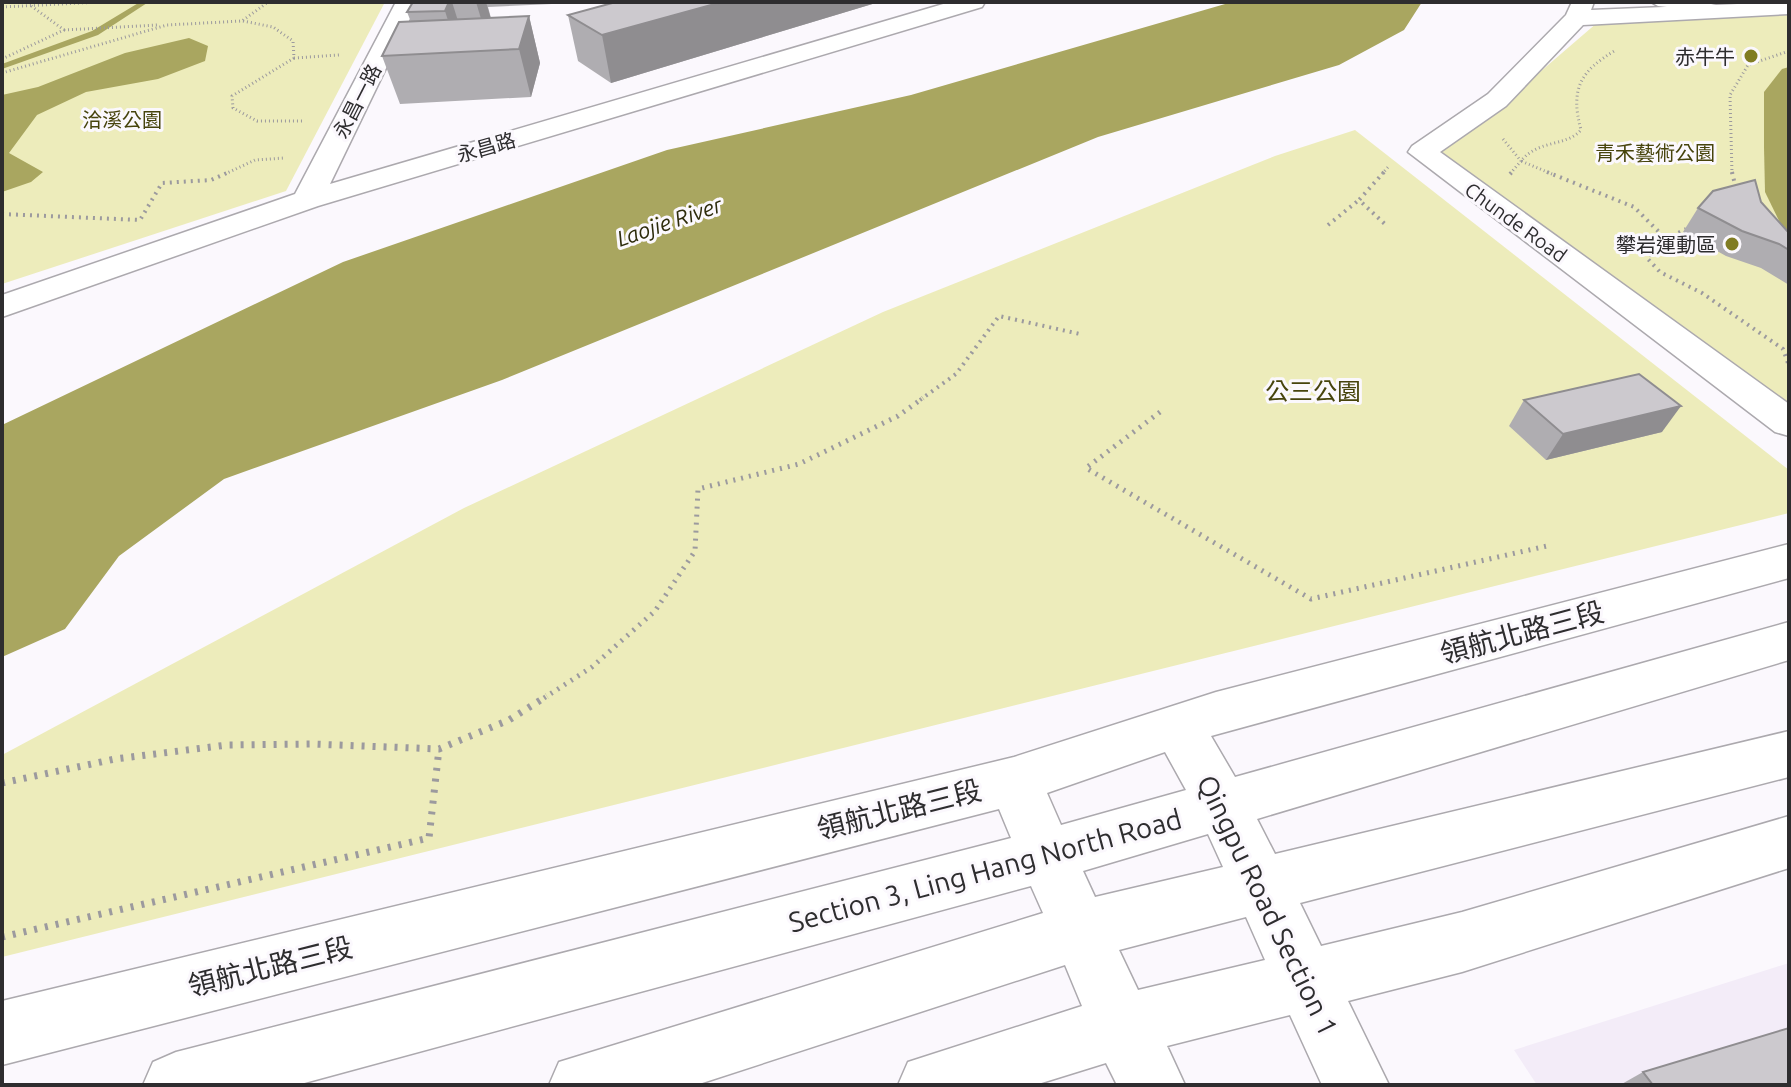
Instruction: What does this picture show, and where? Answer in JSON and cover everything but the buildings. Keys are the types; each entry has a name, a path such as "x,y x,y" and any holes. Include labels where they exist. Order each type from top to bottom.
{"street":[{"name":"永昌一路","path":"307,200 407,2"},
{"name":"永昌路","path":"2,307 307,200 974,2"},
{"path":"1579,10 1789,7"},
{"name":"Chunde Road","path":"1579,10 1497,100 1422,152 1789,423"},
{"name":"領航北路三段","path":"2,1033 1014,781 1230,709 1789,561"},
{"name":"Section 3, Ling Hang North Road","path":"176,1085 1049,855 1789,641"},
{"name":"Qingpu Road Section 1","path":"1178,726 1222,805 1356,1085"},
{"path":"582,1085 716,1047 1082,930 1789,754"},
{"path":"1014,781 1122,1026 1152,1085"},
{"path":"931,1085 1122,1026 1462,942 1789,842"}],"lane":[{"path":"1658,2 1734,10"}],"path":[{"path":"2,7 100,2"},
{"path":"242,21 268,2"},
{"path":"30,5 64,30"},
{"path":"2,59 64,30 242,21 273,27 293,41 294,58"},
{"path":"2,73 167,25"},
{"path":"1501,182 1518,168 1528,152 1540,145 1574,138 1581,130 1573,107 1580,77 1600,58 1621,47"},
{"path":"1736,190 1730,164 1730,95 1748,65 1789,51"},
{"path":"312,121 257,121 233,108 232,96 294,58 348,55"},
{"path":"1492,133 1511,145 1521,161 1634,207 1666,239"},
{"path":"2,214 140,220 162,183 211,180 255,160 289,157"},
{"path":"1328,225 1359,200"},
{"path":"1690,224 1683,232 1666,239 1647,258 1660,272 1702,293 1783,349 1789,366"},
{"path":"2,783 115,759 227,745 312,744 439,749 509,720 581,675 655,611 695,551 698,489 799,464 898,416 956,374 999,316 1080,334"},
{"path":"1160,412 1086,468 1311,599 1547,546"},
{"path":"2,937 429,838 439,749"}],"shaded area":[{"path":"1789,963 1789,1085 1537,1085 1514,1050"}],"green space":[{"name":"洽溪公園","path":"385,2 286,191 2,284 2,4"},
{"name":"青禾藝術公園","path":"1789,9 1789,416 1430,153 1518,91 1598,22"},
{"name":"公三公園","path":"1355,130 1789,470 1789,513 2,957 2,755 464,508 883,312 1275,156"}],"water":[{"name":"Laojie River","path":"1232,2 1422,2 1404,30 1339,65 1098,137 502,380 224,479 119,556 65,629 2,657 2,425 343,262 667,150 911,95"},
{"path":"189,38 208,46 205,61 158,79 86,92 37,115 9,153 43,172 31,182 2,192 2,95 38,87 125,53"},
{"path":"1789,67 1789,241 1765,192 1764,92 1782,69"}],"waterway":[{"path":"2,67 95,33 143,3"}],"place":[{"name":"赤牛牛","path":"1751,56"},
{"name":"攀岩運動區","path":"1732,244"}]}
